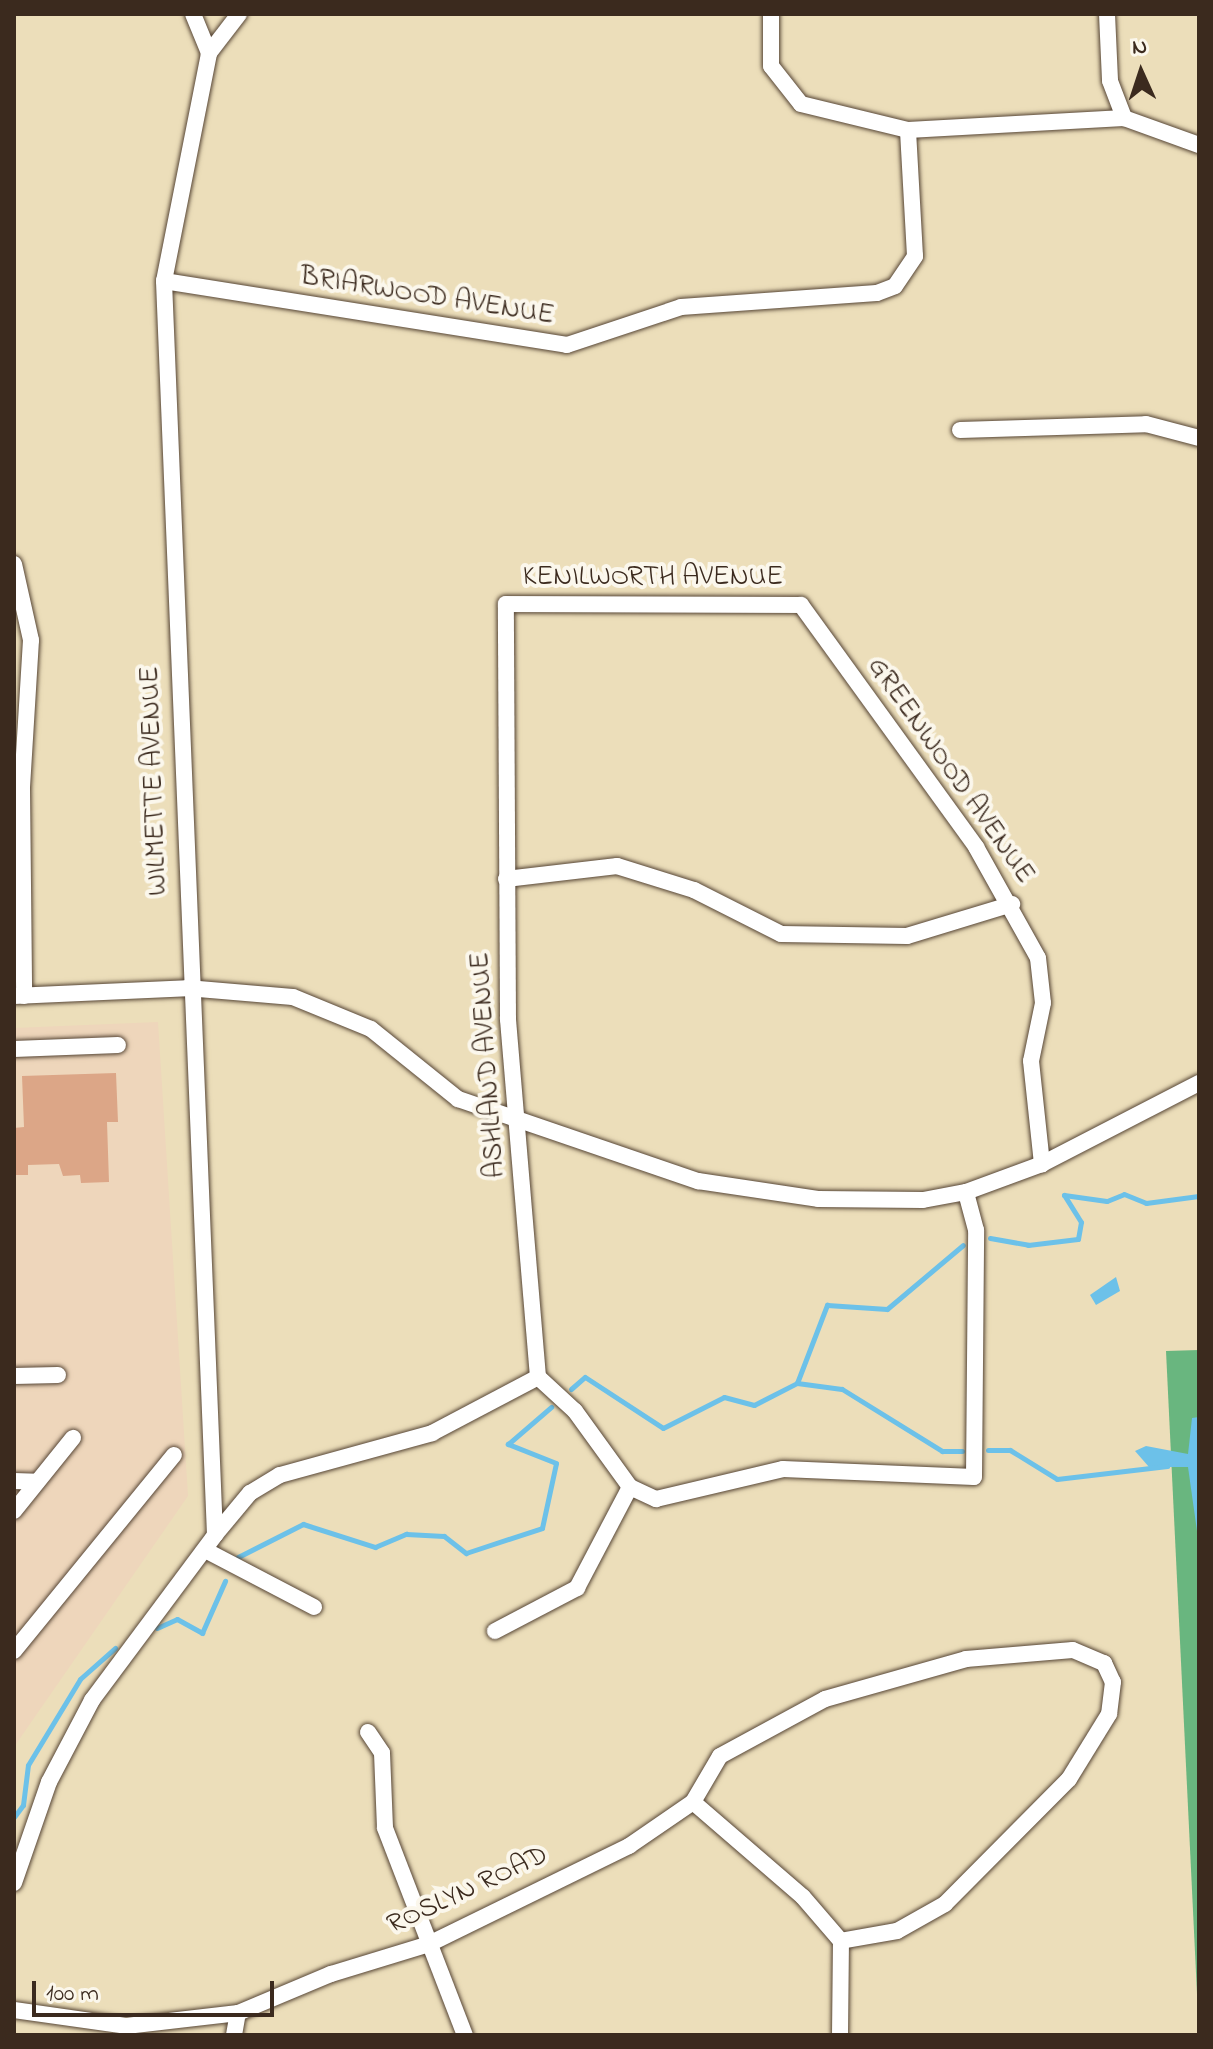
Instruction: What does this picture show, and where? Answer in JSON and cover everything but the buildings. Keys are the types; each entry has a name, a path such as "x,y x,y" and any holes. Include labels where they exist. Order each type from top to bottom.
{"street":[{"path":"193,14 209,53"},
{"path":"209,53 239,14"},
{"path":"771,14 771,66 782,88 801,104 908,130 1124,118 1199,145"},
{"path":"1107,14 1110,81 1124,118"},
{"name":"WILMETTE AVENUE","path":"209,53 164,281 187,988 215,1535"},
{"name":"BRIARWOOD AVENUE","path":"164,281 567,345 681,307 877,293 895,286 915,256 908,130"},
{"path":"960,430 1146,424 1199,438"},
{"path":"14,564 31,640 22,789 19,996 187,988 259,991 331,1008 371,1029 458,1099 698,1181 764,1194 887,1201 966,1192 1042,1164 1199,1083"},
{"name":"KENILWORTH AVENUE","path":"506,604 801,605"},
{"name":"ASHLAND AVENUE","path":"506,604 508,1019 520,1122 538,1377"},
{"name":"GREENWOOD AVENUE","path":"801,605 1012,904 1044,976 1031,1061 1042,1164"},
{"path":"506,879 617,866 694,890 781,934 907,936 1012,904"},
{"path":"14,1049 118,1045"},
{"path":"14,1883 49,1782 92,1700 250,1493 280,1475 432,1433 538,1377 575,1411 630,1487 656,1499 783,1469 974,1477 976,1243 966,1192"},
{"path":"14,1376 58,1375"},
{"path":"14,1511 73,1438"},
{"path":"14,1651 174,1455"},
{"path":"14,1481 37,1482"},
{"path":"495,1631 577,1588 630,1487"},
{"path":"205,1550 314,1607"},
{"name":"ROSLYN ROAD","path":"14,2010 70,2022 161,2024 238,2013 429,1944 629,1846 693,1802 720,1756 749,1735 853,1690 966,1659 1073,1650 1104,1663 1113,1682 1109,1714 1069,1779 945,1904 897,1931 841,1941"},
{"path":"368,1732 382,1753 385,1828 423,1912 429,1944 465,2035"},
{"path":"693,1802 803,1897 841,1941 840,2035"},
{"path":"234,2035 238,2013"},
{"name":"ROSLYN ROAD","path":"139,2035 161,2024"}],"shaded area":[{"path":"158,1022 188,1496 14,1747 14,1028"}],"green space":[{"path":"1199,1350 1199,2035 1166,1351"}],"water":[{"path":"1116,1277 1120,1291 1096,1305 1090,1295"},
{"path":"1199,1417 1198,1538 1188,1467 1149,1467 1135,1451 1146,1446 1188,1454 1192,1418"}],"waterway":[{"path":"990,1238 1028,1245 1078,1239 1081,1222 1064,1195 1107,1201 1124,1194 1146,1203 1199,1196"},
{"path":"797,1383 827,1305 887,1309 963,1245"},
{"path":"571,1389 585,1377 663,1428 724,1397 754,1405 797,1383 842,1389 942,1451 962,1451"},
{"path":"238,1557 303,1524 375,1547 406,1534 444,1536 466,1553 542,1528 556,1463 508,1444 551,1407"},
{"path":"988,1450 1010,1450 1057,1479 1167,1466"},
{"path":"157,1628 177,1619 202,1633 225,1581"},
{"path":"14,1817 23,1805 28,1765 80,1679 115,1648"}]}
